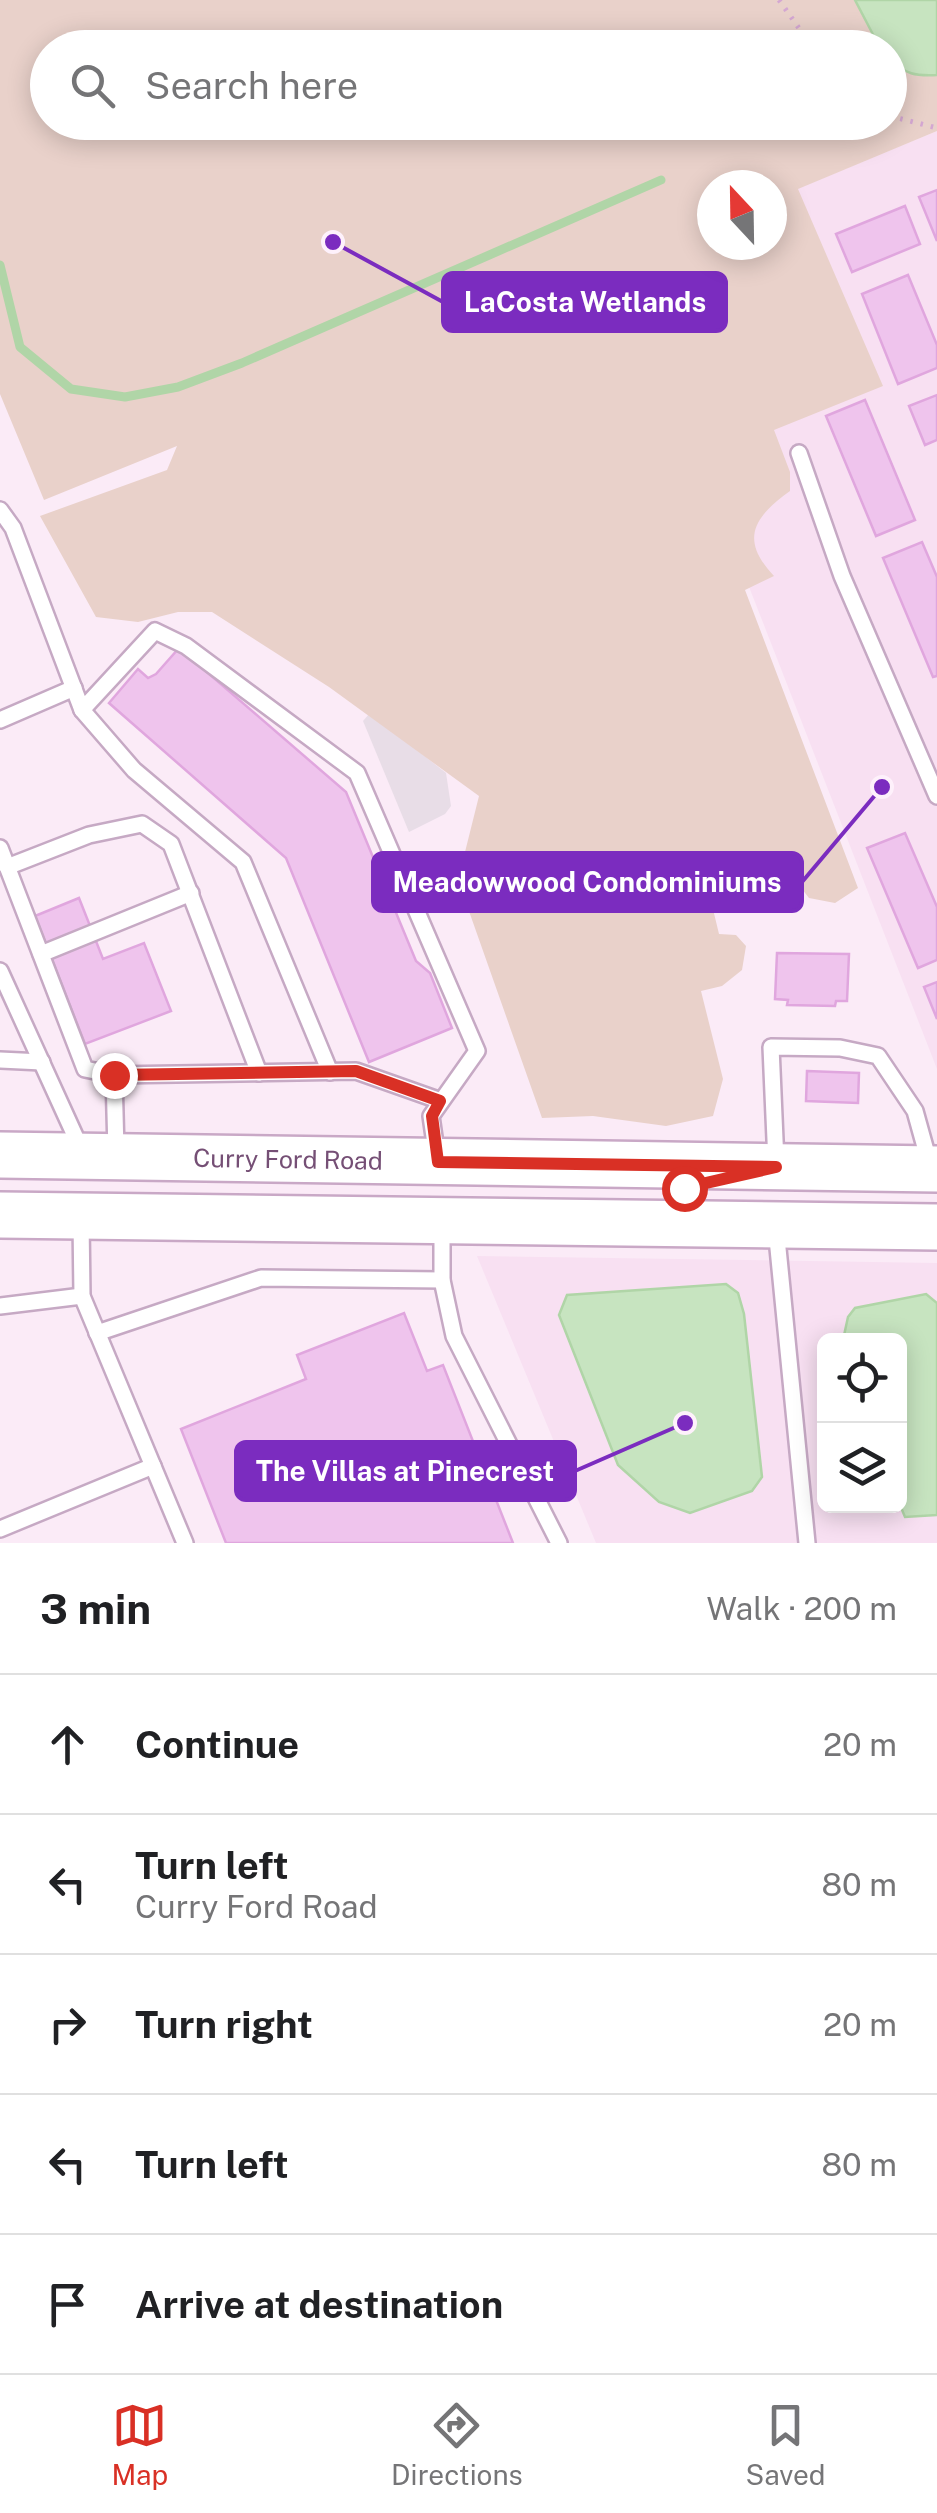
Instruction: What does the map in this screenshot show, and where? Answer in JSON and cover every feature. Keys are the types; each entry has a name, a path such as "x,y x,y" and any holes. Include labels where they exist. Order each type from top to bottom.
{"main road":[{"name":"Curry Ford Road","path":"0,1155 934,1169"},
{"path":"81,1216 137,1197 394,1197 417,1186 438,1162"},
{"path":"448,1221 498,1188 684,1188 776,1167"},
{"path":"0,1215 937,1227"}],"lane":[{"path":"798,453 842,576 937,796"},
{"path":"0,510 14,528 82,710 134,770 243,862 330,1072"},
{"path":"82,710 155,632 186,646 357,773 477,1051 432,1116 438,1162"},
{"path":"0,720 74,688"},
{"path":"7,868 89,836 142,824 172,844 259,1073"},
{"path":"0,848 85,1069 114,1075 356,1071 440,1101"},
{"path":"41,954 190,892"},
{"path":"0,970 4,988 42,1062 100,1156"},
{"path":"776,1167 771,1046 840,1048 878,1056 915,1111 934,1169"},
{"path":"0,1060 42,1062"},
{"path":"100,1156 114,1075"},
{"path":"81,1216 82,1296 185,1543"},
{"path":"448,1221 442,1280 454,1336 559,1543"},
{"path":"776,1224 807,1543"},
{"path":"97,1333 261,1278 442,1280"},
{"path":"0,1306 82,1296"},
{"path":"0,1529 153,1466"}],"path":[{"path":"778,0 800,30"},
{"path":"907,120 937,128"}],"shaded area":[{"path":"0,0 937,0 937,131 798,189 883,386 774,430 790,472 790,491 767,510 755,529 757,551 774,576 745,590 858,888 835,903 809,898 784,866 712,905 719,934 736,935 746,946 742,970 722,986 701,991 723,1079 713,1116 666,1126 593,1116 542,1118 458,880 479,796 329,687 212,612 178,612 138,622 96,617 40,516 167,470 177,446 44,500 0,394"},
{"path":"855,0 937,0 937,75 907,71 907,30 871,30"},
{"path":"937,131 937,1069 622,261 697,248 697,260 787,260 787,193"},
{"path":"370,713 446,773 451,806 445,814 409,832 363,721"},
{"path":"477,1256 937,1263 937,1543 596,1543"},
{"path":"726,1284 738,1293 744,1314 762,1477 752,1491 690,1513 659,1502 618,1465 559,1315 567,1295"},
{"path":"926,1294 937,1303 937,1515 905,1517 903,1513 907,1513 907,1333 845,1333 855,1308"}],"building":[{"path":"937,190 937,241 919,197"},
{"path":"905,206 920,244 852,272 836,234"},
{"path":"908,275 937,345 937,368 898,384 862,294"},
{"path":"937,395 937,440 925,445 909,406"},
{"path":"865,400 915,520 876,536 826,416"},
{"path":"922,542 937,577 937,676 933,677 883,558"},
{"path":"179,648 346,792 416,961 430,973 452,1028 369,1062 286,858 109,703 138,669 148,678 156,674"},
{"path":"905,833 937,907 937,960 918,968 867,848"},
{"path":"79,898 103,959 144,943 171,1011 85,1044 35,916"},
{"path":"777,953 849,954 847,1001 836,1001 835,1006 787,1005 788,1000 775,999"},
{"path":"937,982 937,1019 924,987"},
{"path":"807,1071 859,1073 858,1103 806,1101"},
{"path":"404,1313 427,1371 443,1365 513,1543 226,1543 181,1429 306,1379 297,1355"}],"waterway":[{"path":"0,265 20,347 71,389 125,397 178,387 242,363 661,180"}],"place":[{"name":"LaCosta Wetlands","path":"333,242"},
{"name":"Meadowwood Condominiums","path":"882,787"},
{"name":"The Villas at Pinecrest","path":"685,1423"}],"route":[{"path":"114,1075 356,1071 440,1101 432,1116 438,1162 776,1167 684,1188"}]}
